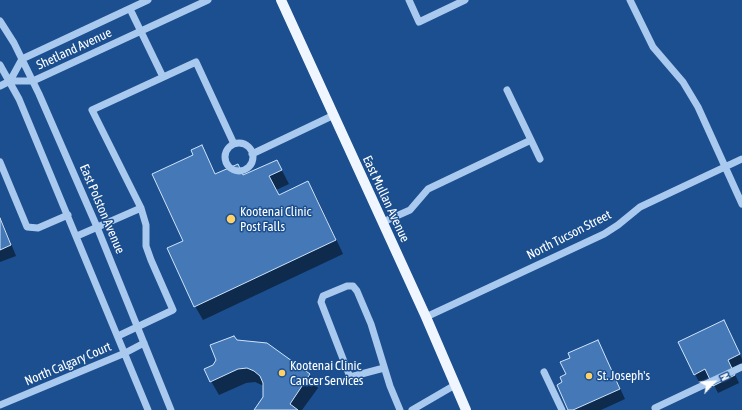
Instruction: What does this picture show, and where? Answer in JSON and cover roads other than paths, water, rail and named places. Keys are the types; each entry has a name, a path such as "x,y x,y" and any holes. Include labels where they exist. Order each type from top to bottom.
{"main road":[{"name":"East Mullan Avenue","path":"281,0 426,317 466,410"}],"street":[{"name":"Shetland Avenue","path":"148,0 22,59 10,81 32,81 208,0"},
{"path":"409,0 419,22 465,0"},
{"path":"630,0 653,47 683,82 698,107 742,204"},
{"path":"130,9 164,77"},
{"name":"East Polston Avenue","path":"0,21 22,59 97,227 171,410"},
{"path":"118,336 138,328 173,310 146,246 146,225 141,208 92,110 196,62 234,144"},
{"path":"0,65 19,99 148,410"},
{"path":"0,86 10,81"},
{"path":"507,90 540,159"},
{"path":"252,154 334,115"},
{"path":"383,222 410,210 428,189 531,140"},
{"path":"234,144 247,146 252,154 249,167 241,171 232,169 226,163 225,158 227,150 234,144"},
{"name":"North Tucson Street","path":"426,317 604,234 618,225 640,207 742,159"},
{"path":"0,162 27,227 38,228 68,215"},
{"path":"77,236 141,208"},
{"path":"384,368 350,377 321,302 323,296 347,286 352,286 357,291 371,324 384,368 400,410"},
{"name":"North Calgary Court","path":"0,405 125,353 144,343"},
{"path":"656,410 655,408 742,367"},
{"path":"544,372 562,410"},
{"path":"412,410 455,385"}],"place":[{"name":"Kootenai Clinic Post Falls","path":"231,219"},
{"name":"Kootenai Clinic Cancer Services","path":"282,373"},
{"name":"St. Joseph's","path":"589,376"}]}
